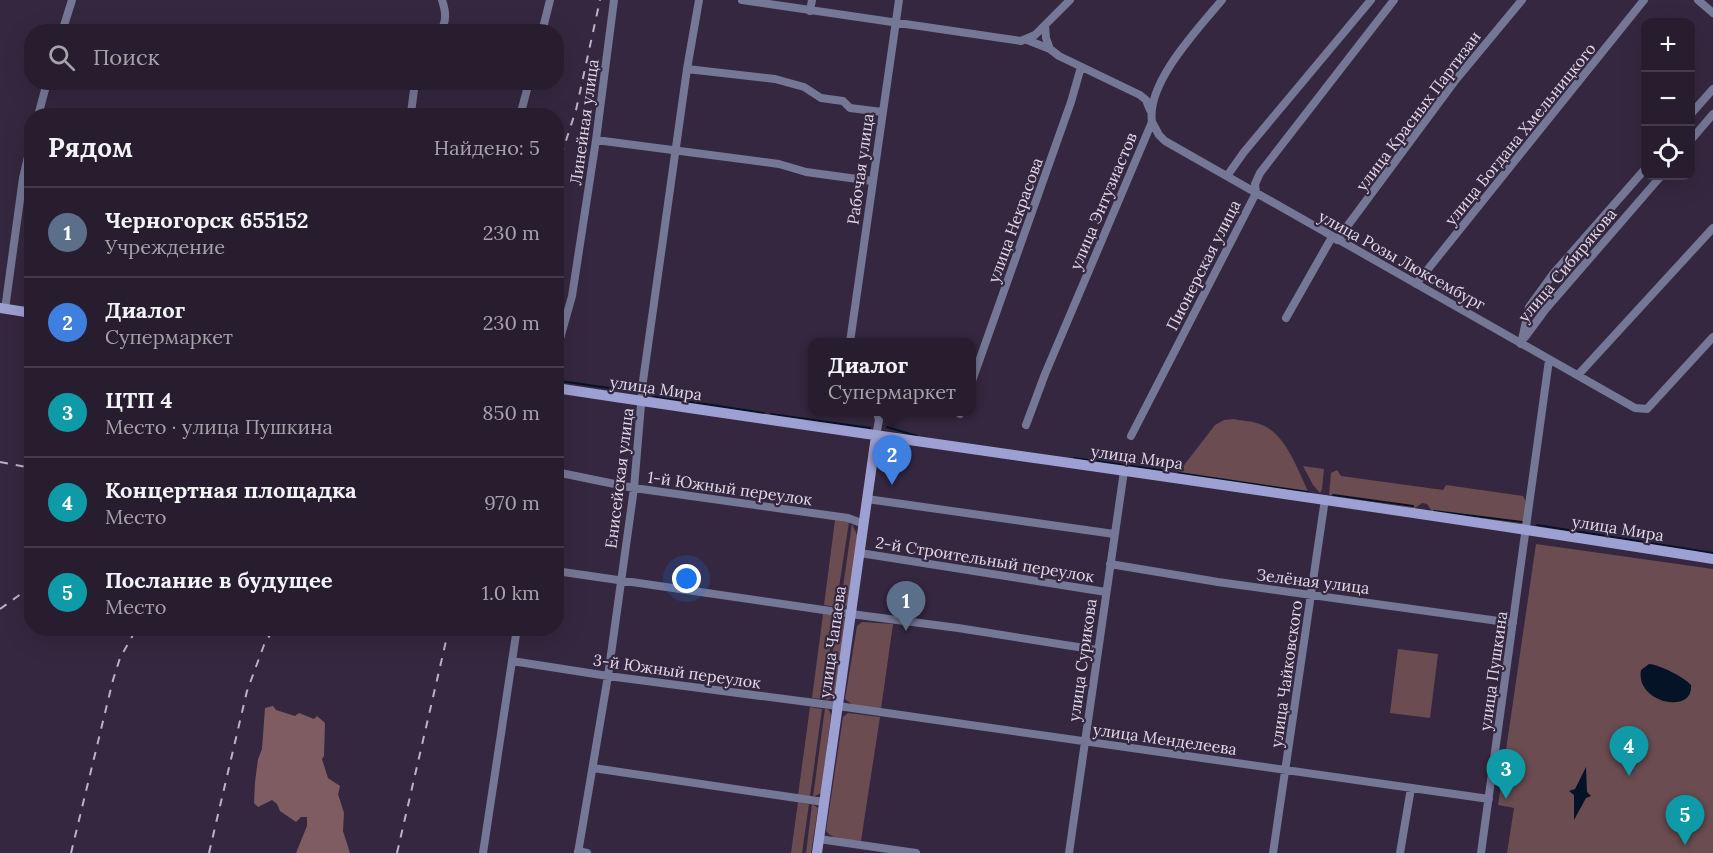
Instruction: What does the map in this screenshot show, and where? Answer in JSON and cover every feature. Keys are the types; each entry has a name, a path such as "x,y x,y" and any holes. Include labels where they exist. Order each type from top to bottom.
{"main road":[{"path":"2,309 24,312"},
{"name":"улица Мира","path":"564,390 1324,499 1713,559"},
{"name":"улица Чапаева","path":"817,853 876,436"}],"street":[{"path":"64,24 72,0"},
{"path":"442,0 446,13 444,24"},
{"path":"544,24 550,0"},
{"name":"Линейная улица","path":"564,325 572,297 614,0"},
{"name":"Енисейская улица","path":"587,853 578,852 608,676 633,489 642,400 687,69 699,0"},
{"path":"742,0 1021,41 1027,40 1045,26 1070,0"},
{"path":"810,11 812,0"},
{"name":"Рабочая улица","path":"851,338 882,112 898,24 899,0"},
{"path":"1150,110 1161,82 1222,0"},
{"name":"Пионерская улица","path":"1227,176 1244,152 1371,0"},
{"name":"Пионерская улица","path":"1131,436 1256,193 1255,184 1260,173 1394,0"},
{"name":"улица Красных Партизан","path":"1286,318 1335,238 1454,82 1522,0"},
{"name":"улица Богдана Хмельницкого","path":"1416,284 1644,0"},
{"path":"1698,0 1713,13"},
{"path":"1045,26 1050,49"},
{"path":"1027,40 1050,49 1140,95 1146,100 1150,110"},
{"name":"улица Некрасова","path":"976,370 1082,67"},
{"path":"687,69 775,79 804,87 821,98 843,101 850,108 882,112"},
{"path":"1695,109 1713,89"},
{"path":"40,108 45,90"},
{"path":"412,108 415,90"},
{"path":"522,108 527,90"},
{"name":"улица Энтузиастов","path":"1026,425 1045,374 1152,122 1150,110"},
{"path":"1695,135 1713,114"},
{"name":"улица Розы Люксембург","path":"1152,122 1159,135 1166,141 1635,408 1647,409 1713,337"},
{"path":"596,140 779,164 806,172 872,181"},
{"path":"2,309 24,174"},
{"name":"улица Сибирякова","path":"1521,344 1529,307 1553,274 1641,174"},
{"name":"улица Сибирякова","path":"1521,344 1534,323 1657,180"},
{"path":"1578,375 1713,228"},
{"name":"улица Пушкина","path":"1481,853 1549,360"},
{"path":"876,436 878,416"},
{"name":"улица Сурикова","path":"1069,853 1124,471"},
{"name":"1-й Южный переулок","path":"564,474 633,489 848,518 864,524"},
{"path":"867,499 1114,534"},
{"name":"улица Чайковского","path":"1273,853 1324,499"},
{"name":"2-й Строительный переулок","path":"860,553 1106,592"},
{"name":"Зелёная улица","path":"1110,564 1218,582 1513,623"},
{"path":"564,572 962,628 1097,650"},
{"path":"483,853 516,636"},
{"name":"3-й Южный переулок","path":"512,661 838,706"},
{"name":"улица Менделеева","path":"838,706 1489,799"},
{"path":"593,768 824,802"},
{"path":"1400,853 1411,788"},
{"path":"819,839 916,853"}],"shaded area":[{"path":"1234,419 1262,425 1278,436 1290,454 1309,493 1178,473 1215,425 1224,420"},
{"path":"1303,466 1324,469 1320,493 1313,485"},
{"path":"1337,470 1341,476 1443,490 1446,485 1523,496 1526,502 1523,524 1432,511 1427,504 1422,503 1415,508 1329,495 1331,473"},
{"path":"835,520 849,522 836,607 824,605"},
{"path":"852,524 858,537 847,605 844,609 840,608"},
{"path":"1536,544 1713,569 1713,853 1507,853 1514,808 1498,805"},
{"path":"823,614 835,615 823,699 812,698"},
{"path":"838,615 846,619 834,696 826,700"},
{"path":"862,622 893,624 881,709 854,706 845,699 857,626"},
{"path":"1398,649 1438,654 1430,718 1390,713"},
{"path":"273,706 276,710 295,716 299,713 314,719 317,716 325,723 322,759 328,778 340,786 338,794 344,813 343,831 350,853 296,853 307,826 307,817 301,817 296,822 280,811 272,800 258,807 254,803 265,708"},
{"path":"810,707 822,709 810,796 798,795"},
{"path":"825,708 831,715 821,793 813,797"},
{"path":"848,713 880,717 861,841 837,838 826,831 843,717"},
{"path":"798,802 809,804 802,853 791,853"},
{"path":"812,804 818,808 811,853 806,853"}],"water":[{"path":"1649,664 1678,675 1691,685 1689,694 1684,700 1665,701 1655,697 1647,690 1642,681 1641,670"},
{"path":"1586,767 1587,792 1591,796 1586,798 1574,820 1574,795 1569,791 1575,789"}],"waterway":[{"path":"564,382 637,392"},
{"path":"653,396 764,413"},
{"path":"771,414 870,428"},
{"path":"887,427 917,436"},
{"path":"1074,458 1167,471"},
{"path":"1179,473 1308,492"},
{"path":"1333,495 1413,506"},
{"path":"1434,511 1522,522"},
{"path":"1537,525 1713,553"}],"railway":[{"path":"564,147 576,110 600,0"},
{"path":"0,462 24,466"},
{"path":"0,609 24,592"},
{"path":"71,853 113,680 120,658 132,636"},
{"path":"209,853 247,691 269,636"},
{"path":"397,853 447,636"}],"place":[{"name":"Диалог","path":"892,485"},
{"name":"Черногорск 655152","path":"906,631"},
{"name":"Концертная площадка","path":"1629,776"},
{"name":"ЦТП 4","path":"1506,799"},
{"name":"Послание в будущее","path":"1685,845"}]}
